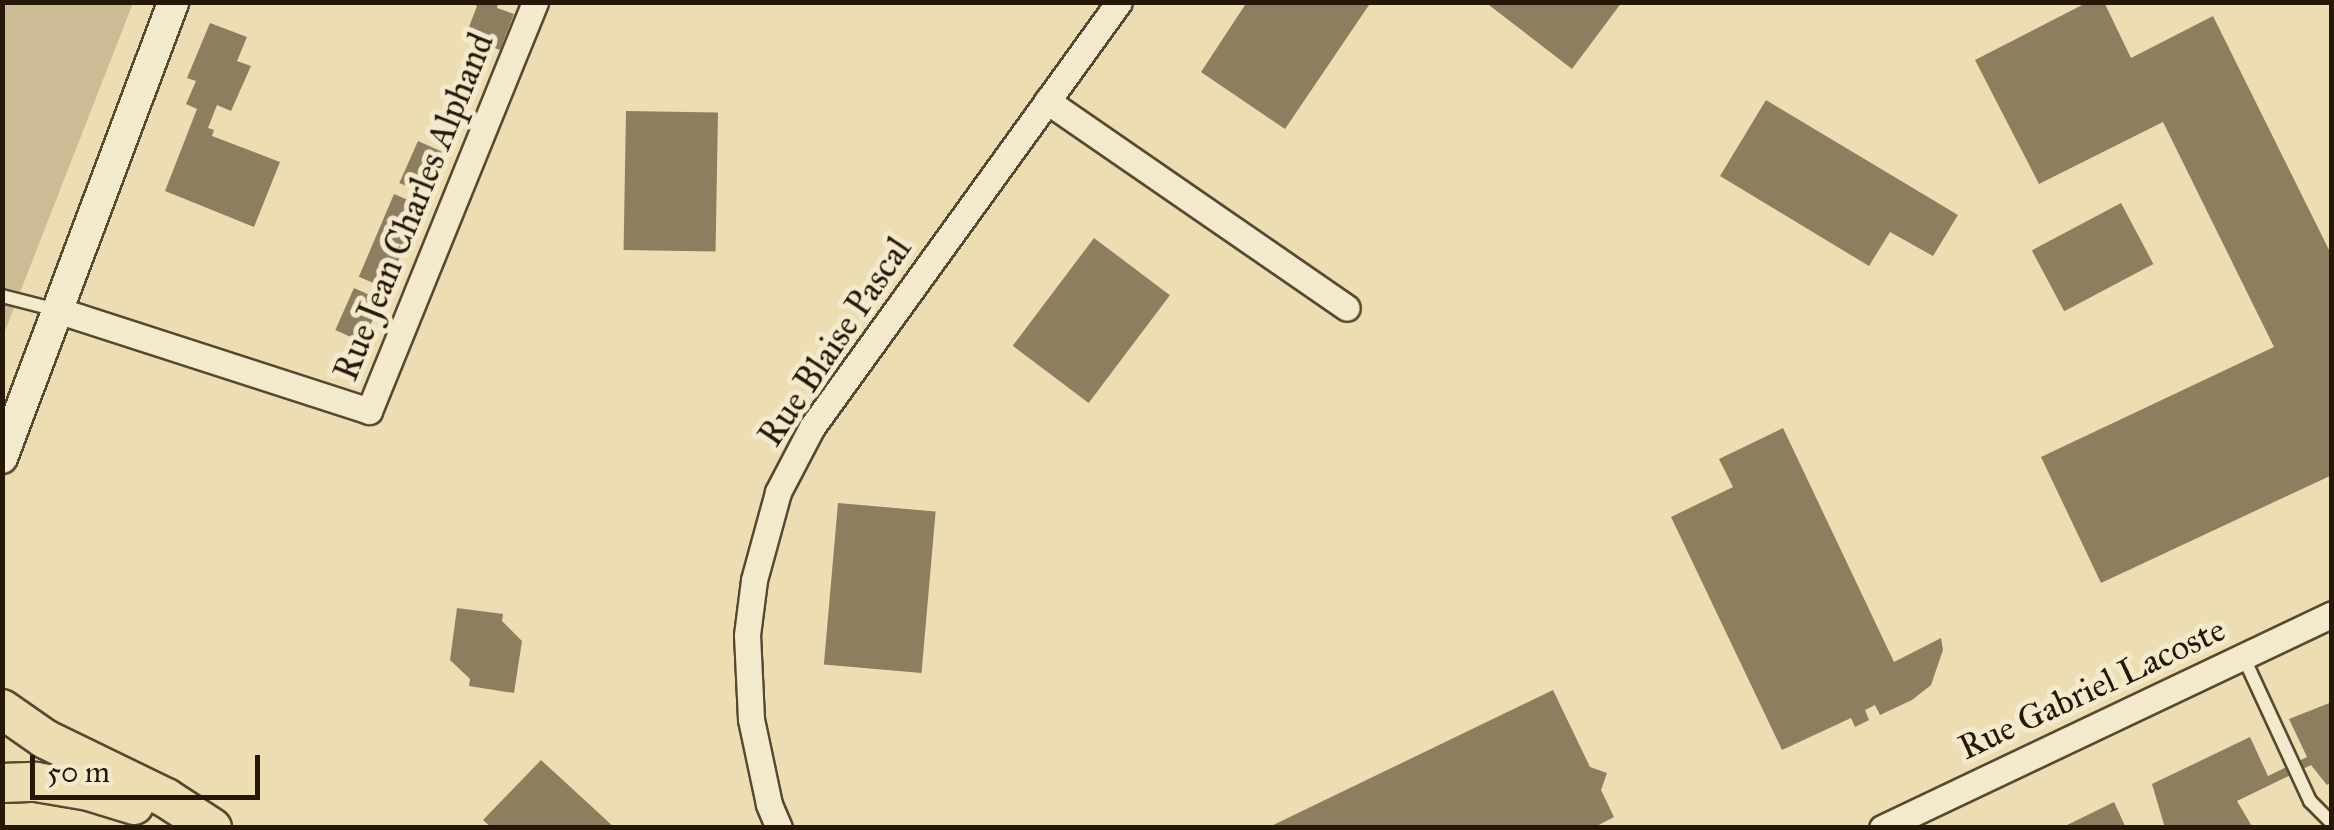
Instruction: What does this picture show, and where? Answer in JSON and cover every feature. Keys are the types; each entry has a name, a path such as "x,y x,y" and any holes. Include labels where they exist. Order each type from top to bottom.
{"main road":[{"path":"2,710 45,739 166,798 210,827"},
{"path":"2,783 36,782 89,791 210,827"}],"street":[{"path":"2,458 173,2"},
{"name":"Rue Jean Charles Alphand","path":"57,310 369,411 535,2"},
{"name":"Rue Blaise Pascal","path":"779,828 769,804 750,718 746,635 754,580 778,492 812,428 1119,2"},
{"path":"1048,101 1347,308"},
{"name":"Rue Gabriel Lacoste","path":"1882,828 2332,614"}],"lane":[{"path":"2,296 57,310"},
{"path":"2243,656 2310,801 2332,823"}],"shaded area":[{"path":"3,3 133,3 3,336"}],"building":[{"path":"470,2 498,2 497,8 514,14 500,50 479,42 482,32 469,27 477,6"},
{"path":"1247,2 1371,2 1285,129 1201,72"},
{"path":"1485,2 1622,2 1572,69"},
{"path":"2088,2 2104,2 2131,58 2213,16 2332,256 2332,475 2101,583 2041,457 2274,347 2163,122 2039,184 1975,60"},
{"path":"210,23 247,37 237,61 251,66 231,111 217,105 208,128 214,130 212,136 280,162 254,227 165,191 197,109 186,104 196,81 187,78"},
{"path":"1766,100 1958,215 1933,256 1890,232 1869,266 1720,176"},
{"path":"626,111 718,113 716,252 624,250"},
{"path":"418,141 445,153 427,195 399,183"},
{"path":"394,194 422,206 386,289 359,277"},
{"path":"2121,203 2153,264 2064,311 2032,250"},
{"path":"1094,238 1170,295 1089,403 1013,346"},
{"path":"354,288 381,300 363,342 335,330"},
{"path":"1783,428 1894,662 1941,638 1943,650 1931,685 1912,700 1880,715 1875,705 1865,710 1869,720 1855,727 1851,718 1782,750 1671,517 1733,487 1719,459"},
{"path":"838,503 936,512 922,673 824,664"},
{"path":"457,608 503,614 502,621 522,641 514,693 469,686 470,679 450,660"},
{"path":"1553,690 1590,767 1607,773 1601,790 1614,817 1593,828 1267,828"},
{"path":"2332,702 2332,782 2327,785 2311,765 2237,801 2253,828 2165,828 2152,784 2250,737 2268,776 2307,757 2289,719"},
{"path":"541,760 615,828 492,828 483,820"},
{"path":"2114,802 2126,828 2061,828"}]}
